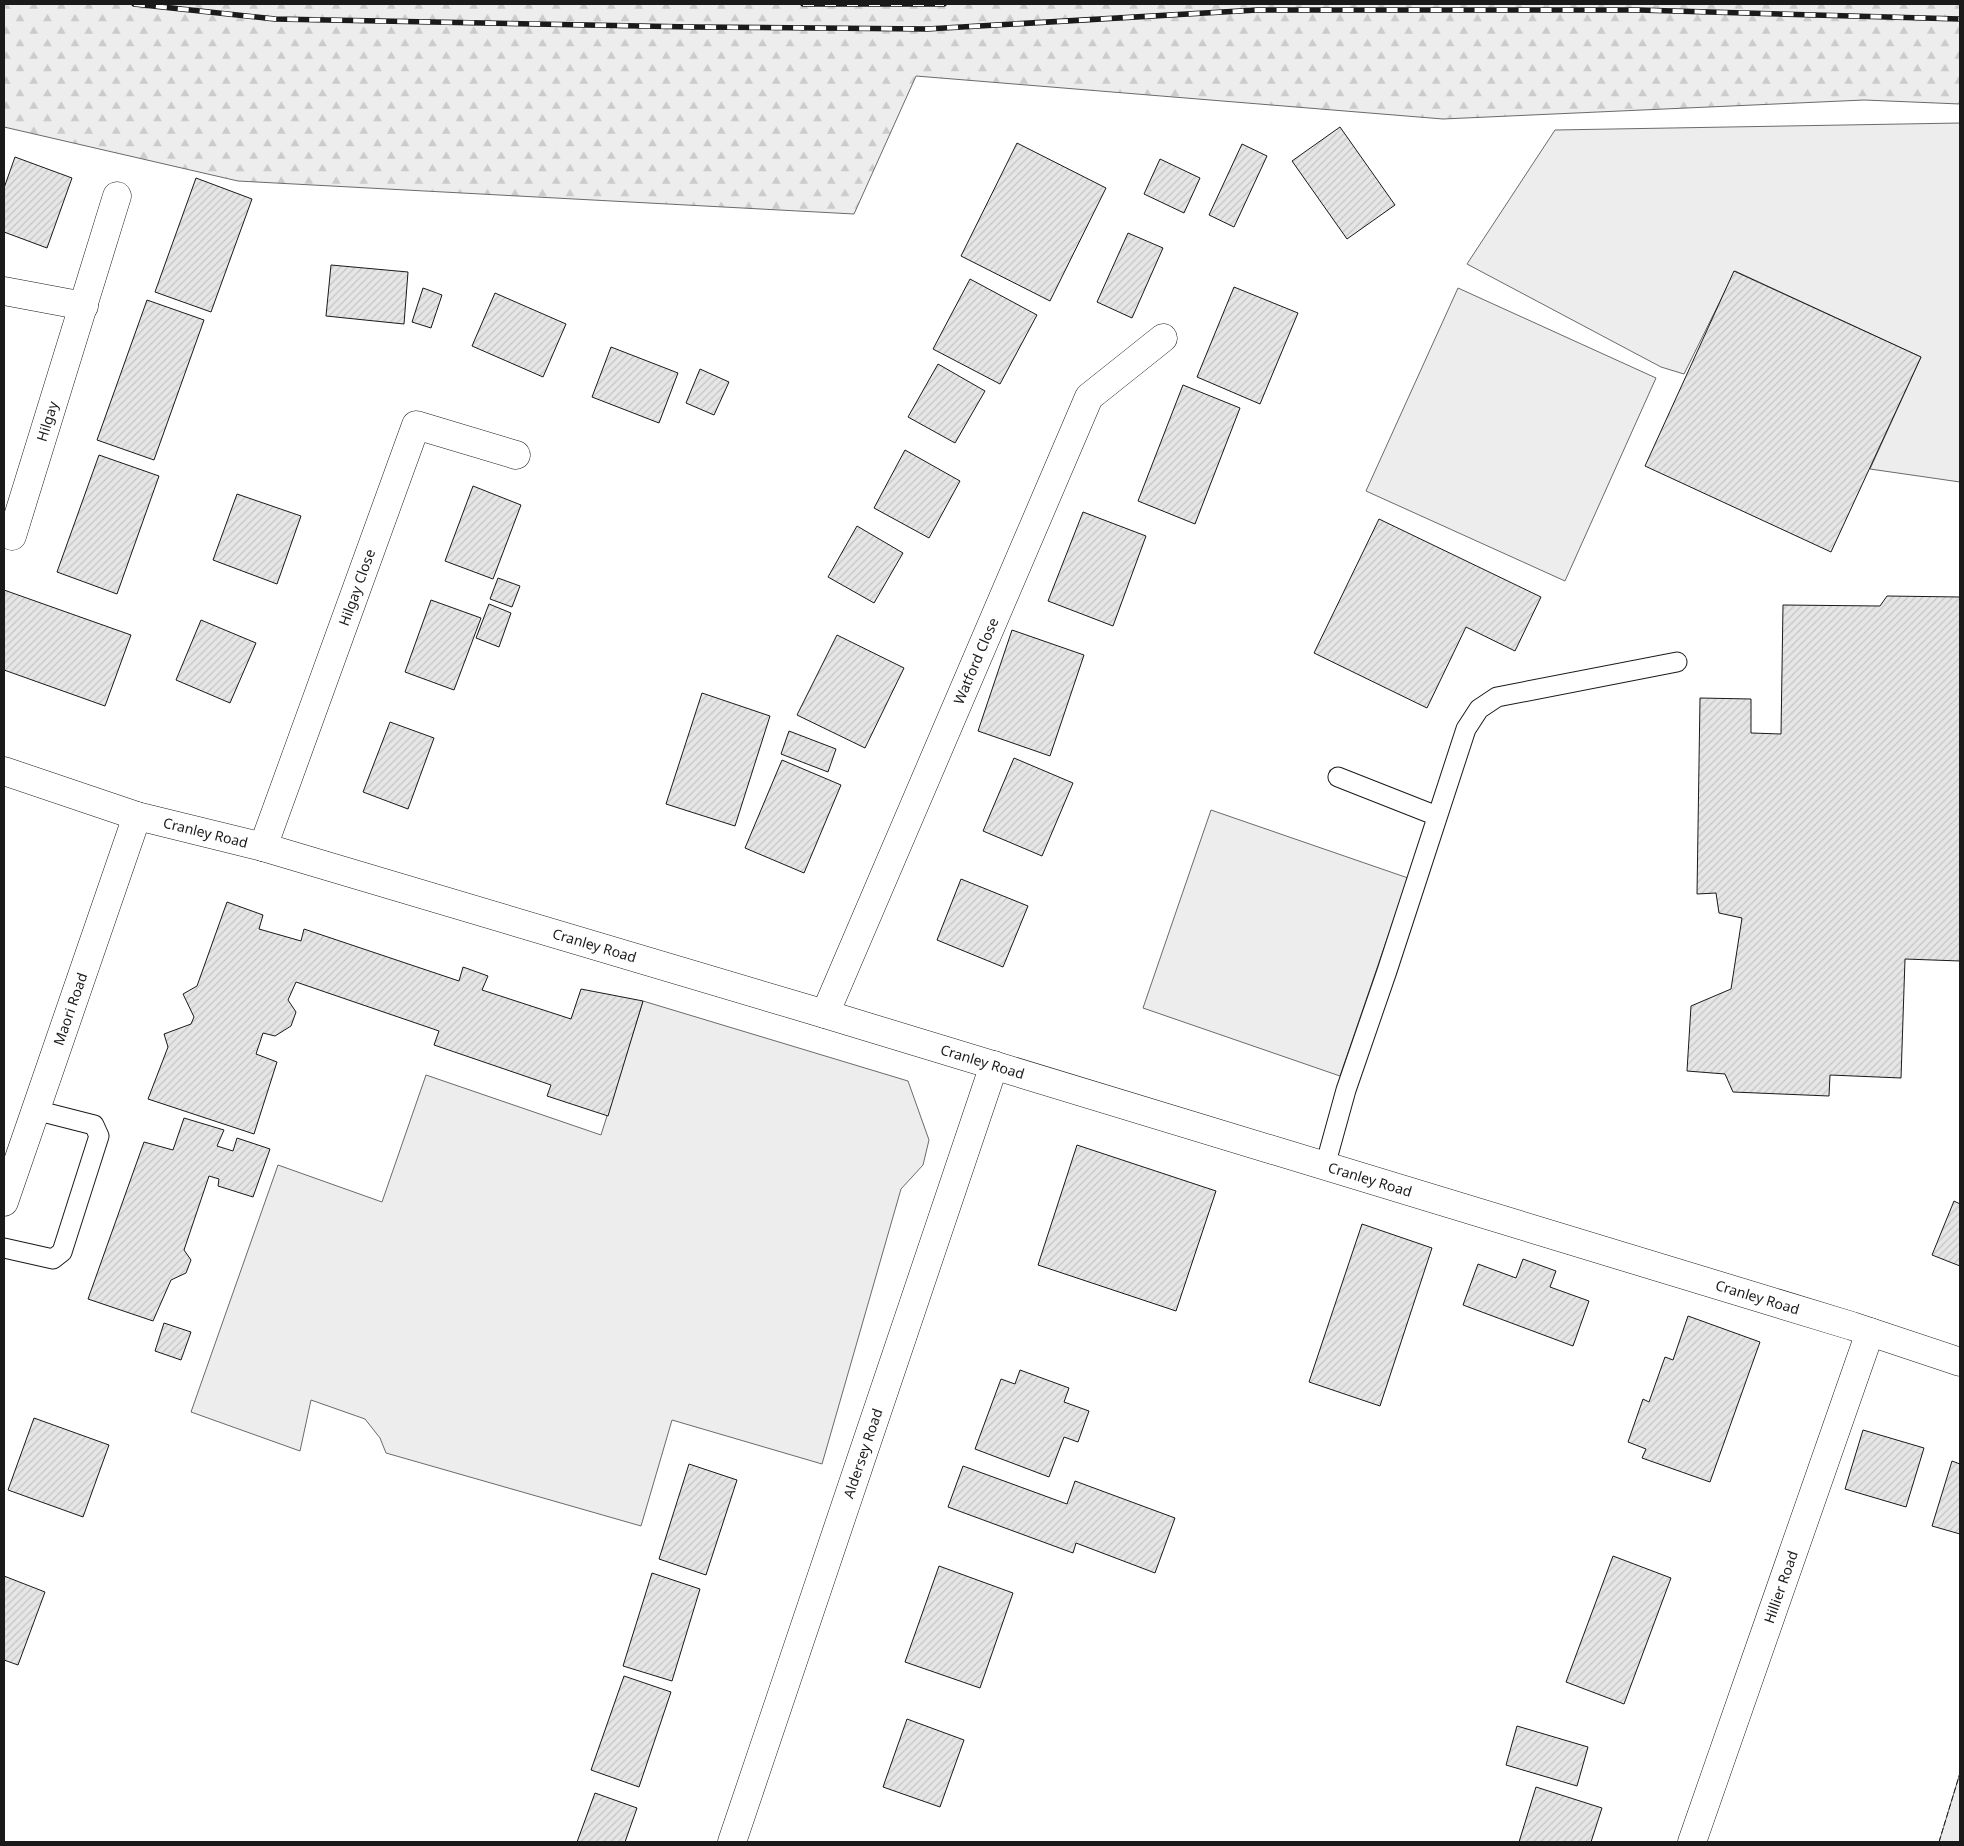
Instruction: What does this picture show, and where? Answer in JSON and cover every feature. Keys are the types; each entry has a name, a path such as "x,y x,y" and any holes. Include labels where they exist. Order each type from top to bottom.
{"street":[{"name":"Hilgay","path":"12,536 117,196"},
{"path":"4,291 84,306"},
{"name":"Watford Close","path":"825,1014 1089,397 1163,338"},
{"name":"Hilgay Close","path":"263,847 416,425 516,455"},
{"name":"Cranley Road","path":"4,772 138,816 263,847 825,1014 1870,1332 1960,1362"},
{"name":"Maori Road","path":"4,1202 138,816"},
{"name":"Aldersey Road","path":"732,1842 994,1065"},
{"name":"Hillier Road","path":"1692,1842 1870,1332"}],"lane":[{"path":"1326,1166 1346,1090 1387,972 1466,729 1479,709 1496,697 1677,662"},
{"path":"1338,777 1437,816"},
{"path":"4,1248 53,1259 62,1252 99,1136 94,1125 35,1110"}],"shaded area":[{"path":"1960,123 1960,482 1870,469 1921,357 1735,271 1684,374 1661,367 1467,264 1555,130"},
{"path":"1458,288 1656,378 1565,581 1366,491"},
{"path":"1211,810 1408,878 1340,1076 1143,1008"},
{"path":"643,1001 908,1081 929,1140 923,1165 901,1189 822,1464 672,1420 641,1526 386,1453 380,1438 365,1419 311,1400 300,1451 191,1412 278,1165 382,1202 426,1075 601,1135"},
{"path":"1960,1773 1960,1842 1939,1842"}],"green space":[{"path":"4,4 1960,4 1960,104 1864,100 1443,119 916,76 854,214 238,181 4,127"}],"building":[{"path":"1340,127 1395,205 1347,239 1292,161"},
{"path":"1017,143 1106,188 1050,301 961,256"},
{"path":"1242,144 1267,156 1234,227 1209,215"},
{"path":"15,157 72,178 47,248 4,232 4,188"},
{"path":"1160,159 1200,178 1184,213 1144,194"},
{"path":"196,178 252,199 211,312 155,292"},
{"path":"1128,233 1163,248 1132,318 1097,302"},
{"path":"331,265 408,272 404,324 326,316"},
{"path":"1734,271 1921,357 1831,552 1645,466"},
{"path":"970,279 1037,315 1000,384 933,349"},
{"path":"1234,287 1298,313 1260,404 1197,377"},
{"path":"423,288 442,295 431,328 412,322"},
{"path":"495,293 566,324 543,377 472,346"},
{"path":"147,300 204,320 154,460 97,440"},
{"path":"611,347 678,373 659,423 592,397"},
{"path":"938,364 985,391 955,443 908,417"},
{"path":"700,369 729,382 714,415 686,403"},
{"path":"1183,385 1240,408 1195,524 1138,501"},
{"path":"905,450 960,481 929,538 874,508"},
{"path":"99,455 159,476 117,594 57,572"},
{"path":"473,486 521,505 493,579 445,561"},
{"path":"237,494 301,516 277,584 213,560"},
{"path":"1083,512 1146,536 1113,626 1048,601"},
{"path":"1379,519 1541,597 1515,651 1466,627 1427,708 1314,653"},
{"path":"857,526 903,553 874,603 828,577"},
{"path":"498,578 520,586 512,607 490,599"},
{"path":"4,590 131,635 105,706 4,670"},
{"path":"1887,596 1960,597 1960,961 1905,959 1901,1078 1830,1075 1829,1096 1733,1092 1725,1074 1687,1071 1691,1006 1731,989 1742,918 1719,913 1716,893 1697,894 1700,698 1751,699 1751,733 1781,734 1783,605 1880,606"},
{"path":"431,600 481,618 454,690 405,672"},
{"path":"489,604 511,613 499,647 476,638"},
{"path":"201,620 256,643 230,703 176,680"},
{"path":"1012,630 1084,655 1050,756 978,731"},
{"path":"837,635 904,668 865,748 797,715"},
{"path":"702,693 770,716 735,826 666,804"},
{"path":"390,722 434,738 408,809 363,792"},
{"path":"789,731 836,749 828,772 781,754"},
{"path":"1014,758 1073,783 1042,856 983,831"},
{"path":"782,760 841,785 804,873 745,848"},
{"path":"961,879 1028,906 1003,967 937,940"},
{"path":"227,902 263,915 259,929 301,941 304,929 459,981 463,967 488,976 482,990 571,1019 581,989 643,1001 608,1116 547,1096 551,1085 434,1045 439,1031 296,982 288,1000 296,1012 291,1026 275,1036 263,1033 256,1054 277,1062 254,1134 148,1099 168,1047 164,1034 191,1024 194,1017 183,994 197,986"},
{"path":"184,1118 224,1130 217,1146 233,1151 237,1138 270,1149 253,1197 218,1186 219,1179 209,1176 184,1250 191,1260 186,1273 171,1280 153,1321 88,1299 144,1142 173,1150"},
{"path":"1077,1145 1216,1191 1176,1311 1038,1265"},
{"path":"1954,1201 1960,1204 1960,1266 1932,1255"},
{"path":"1362,1224 1432,1248 1380,1406 1309,1382"},
{"path":"1523,1259 1556,1271 1550,1287 1589,1301 1573,1346 1463,1305 1478,1264 1516,1278"},
{"path":"1688,1316 1760,1342 1710,1482 1642,1458 1646,1449 1628,1442 1643,1399 1649,1402 1665,1357 1673,1360"},
{"path":"164,1323 191,1332 181,1360 155,1351"},
{"path":"1020,1370 1069,1388 1064,1402 1089,1411 1078,1442 1064,1437 1049,1477 975,1449 1001,1379 1015,1384"},
{"path":"34,1418 109,1445 83,1517 8,1490"},
{"path":"1863,1430 1924,1448 1906,1507 1845,1489"},
{"path":"1952,1461 1960,1464 1960,1534 1932,1526"},
{"path":"689,1464 737,1480 706,1575 659,1559"},
{"path":"963,1466 1067,1504 1075,1481 1175,1518 1155,1573 1076,1543 1073,1553 948,1507"},
{"path":"1613,1556 1671,1578 1624,1704 1566,1682"},
{"path":"939,1566 1013,1593 980,1688 905,1662"},
{"path":"652,1573 700,1589 672,1681 623,1666"},
{"path":"4,1576 45,1592 18,1665 4,1660"},
{"path":"624,1676 671,1692 639,1787 591,1770"},
{"path":"907,1719 964,1740 940,1807 883,1787"},
{"path":"1517,1726 1588,1747 1577,1786 1506,1765"},
{"path":"1536,1787 1602,1808 1591,1842 1519,1842"},
{"path":"595,1793 637,1808 625,1842 577,1842"}],"railway":[{"path":"134,4 275,19 693,27 927,29 1257,10 1638,10 1960,19"},
{"path":"803,4 944,4"}],"fence":[{"path":"1939,1842 1960,1773"}]}
